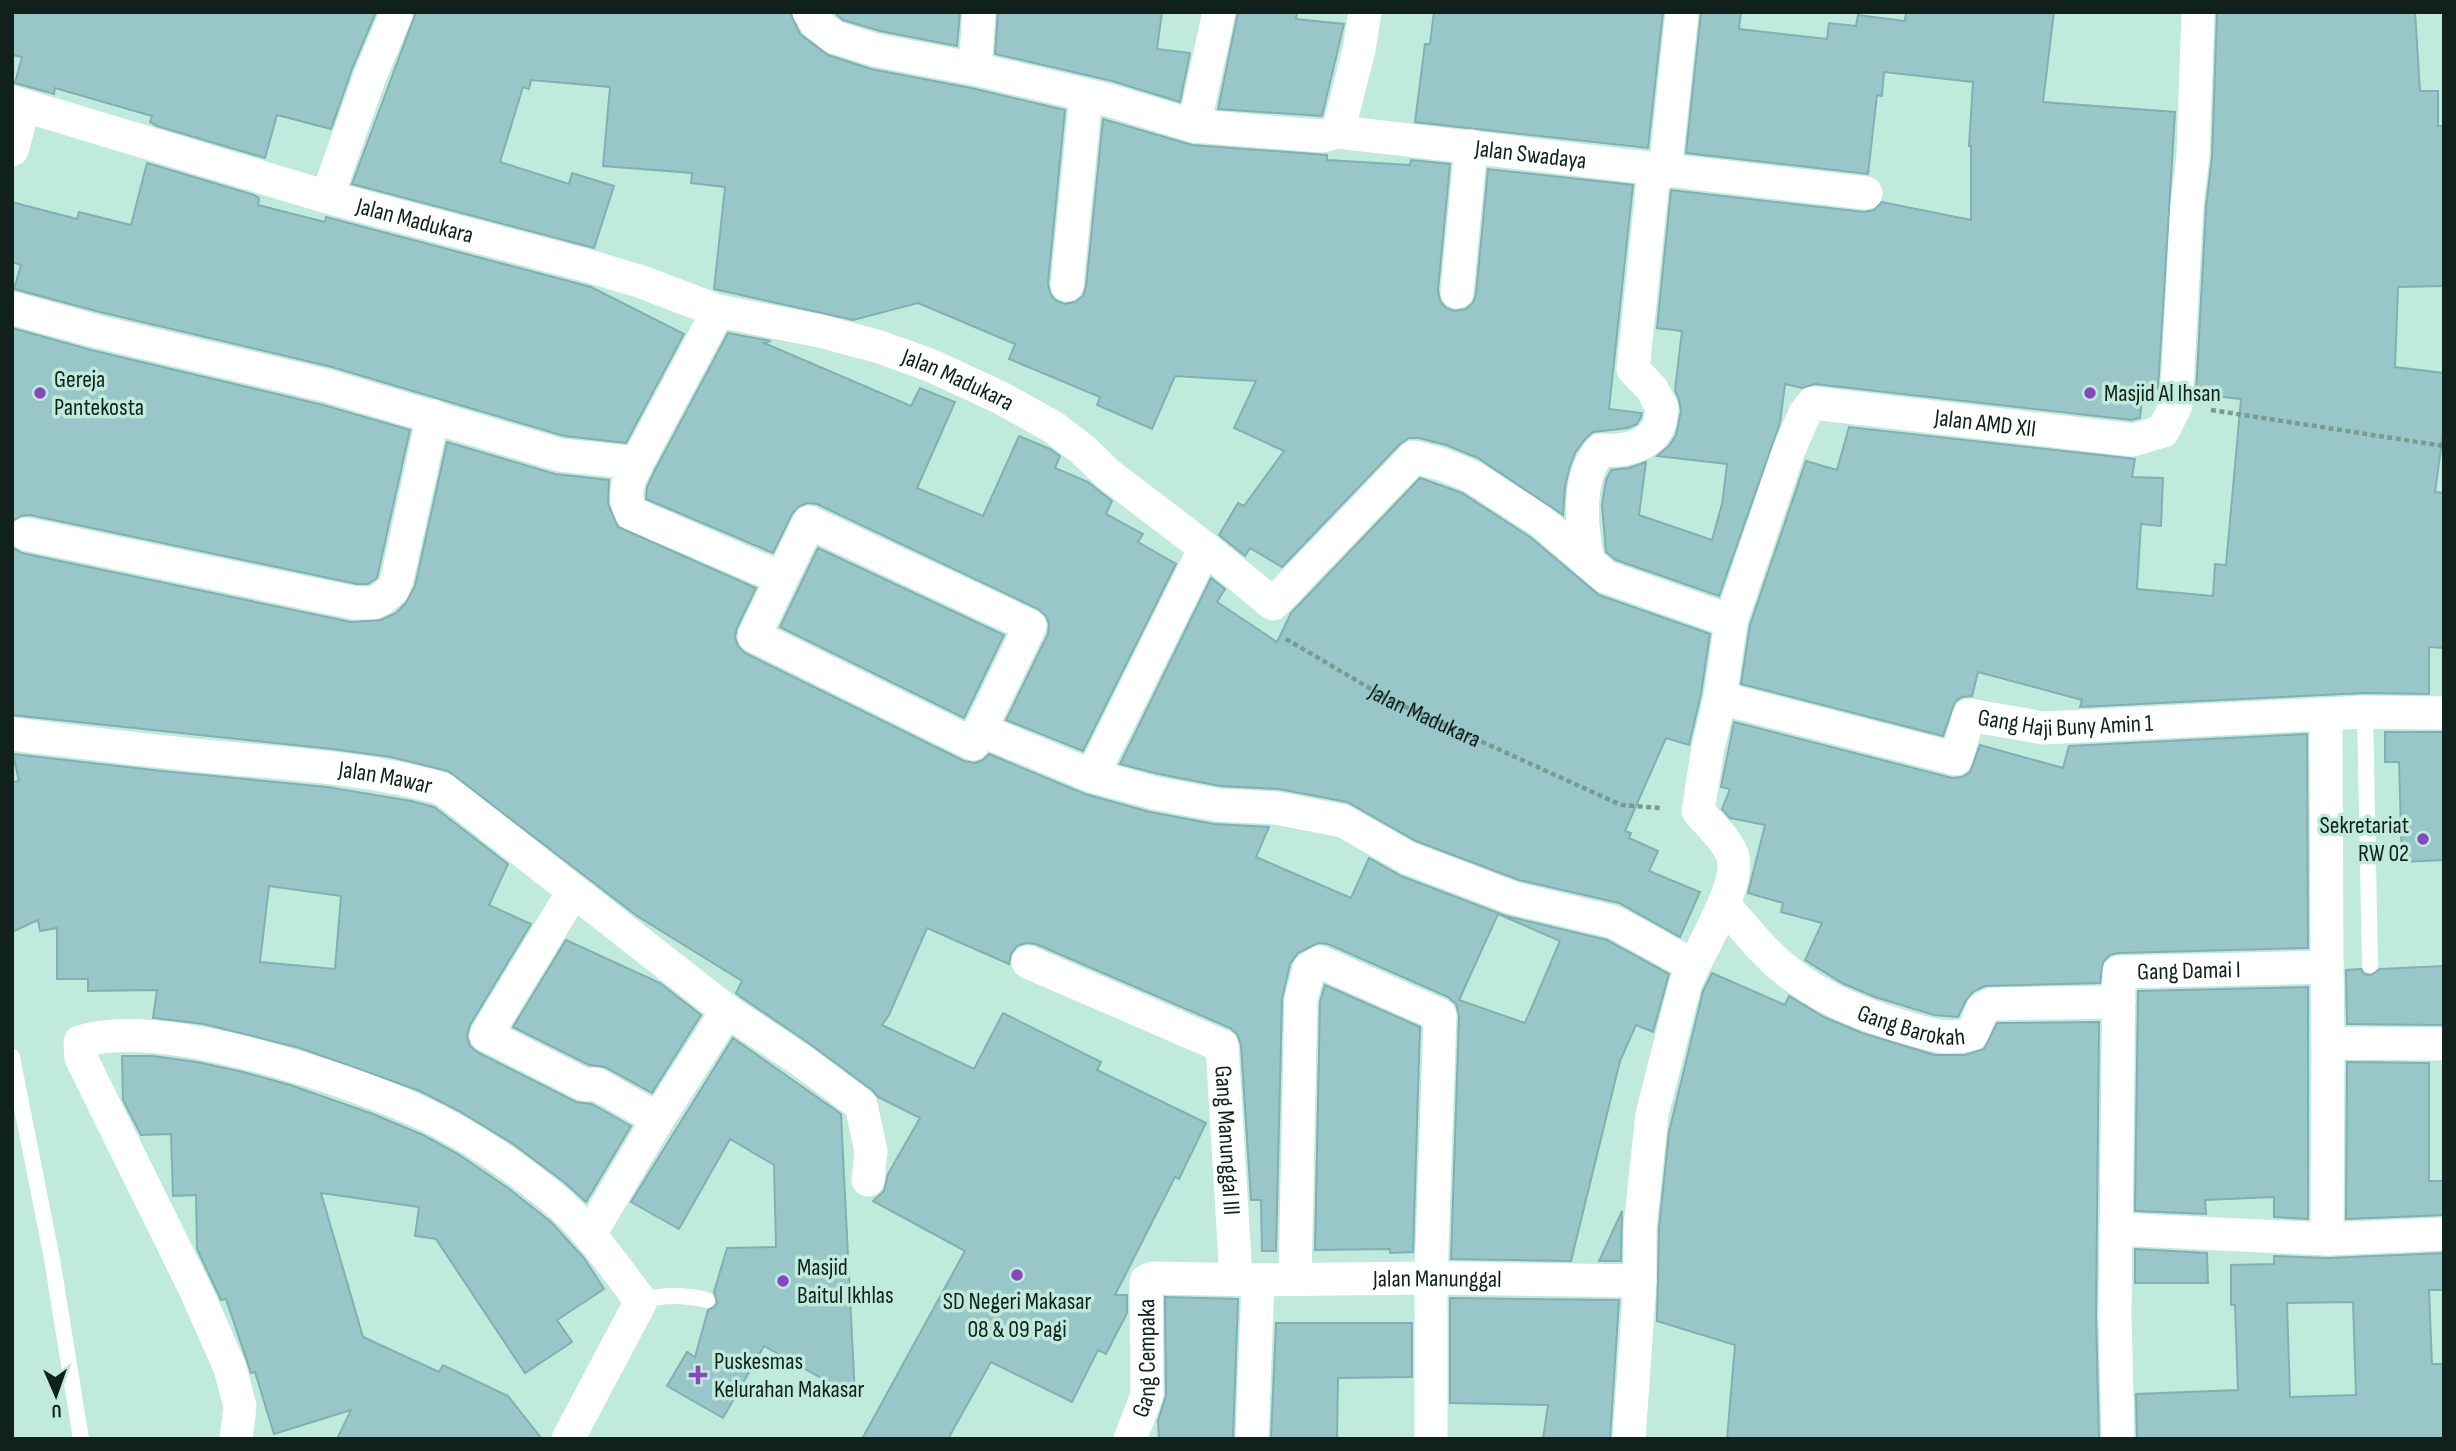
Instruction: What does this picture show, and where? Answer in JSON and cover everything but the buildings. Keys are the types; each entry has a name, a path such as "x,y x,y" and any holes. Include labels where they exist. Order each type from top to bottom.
{"street":[{"path":"327,197 370,76 397,12"},
{"name":"Jalan Swadaya","path":"809,12 816,23 834,37 875,50 975,68 1086,95 1194,126 1322,136 1338,132 1866,194"},
{"path":"975,68 979,12"},
{"path":"1194,126 1219,12"},
{"path":"1338,132 1359,50 1365,12"},
{"path":"1589,563 1583,524 1590,460 1601,450 1619,452 1641,444 1659,426 1662,408 1652,389 1633,369 1682,12"},
{"path":"2176,405 2187,205 2193,156 2198,12"},
{"path":"1067,285 1086,95"},
{"path":"12,150 18,104"},
{"name":"Jalan Madukara","path":"18,104 327,197 585,265 642,282 718,311 820,331 880,347 932,366 969,382 1053,427 1082,449 1108,474 1273,604"},
{"path":"1457,292 1471,146"},
{"path":"12,308 94,331 328,386 560,455 637,463"},
{"path":"718,311 625,488 631,513 781,578"},
{"name":"Jalan AMD XII","path":"1698,811 1708,748 1720,698 1731,621 1789,450 1805,413 1813,403 2133,440 2163,430 2176,405"},
{"path":"26,534 257,584 355,603 373,603 389,594 397,579 433,416"},
{"path":"1273,604 1414,457 1471,476 1542,522 1606,577 1731,621"},
{"path":"809,522 1030,626 981,730 973,744 754,636 809,522"},
{"path":"1092,776 1205,548"},
{"name":"Gang Haji Buny Amin 1","path":"1720,698 1956,759 1969,715 2044,728 2326,715"},
{"path":"2327,1239 2326,715 2365,712 2444,713"},
{"path":"981,730 1092,776 1155,793 1218,804 1276,808 1343,821 1408,858 1513,898 1614,922 1692,965"},
{"name":"Jalan Mawar","path":"12,734 135,750 302,765 443,789 727,1011 800,1059 861,1105 871,1151 868,1180"},
{"path":"1629,1439 1640,1281 1640,1227 1652,1114 1666,1053 1692,965 1724,905 1735,867 1731,853 1698,811"},
{"path":"573,892 486,1035 585,1085 596,1084 658,1119"},
{"name":"Gang Barokah","path":"1724,905 1772,958 1825,998 1942,1038 1958,1038 1972,1034 1983,1008 1992,1004 2119,1002"},
{"name":"Gang Manunggal III","path":"1028,962 1222,1046 1247,1279"},
{"path":"1295,1279 1301,999 1308,969 1320,962 1440,1016 1431,1278 1431,1439"},
{"name":"Gang Damai I","path":"2118,1439 2115,1315 2119,972 2327,967"},
{"path":"590,1234 658,1119 727,1011"},
{"path":"236,1439 239,1433 240,1406 233,1376 196,1291 80,1058 80,1042 104,1035 178,1039 303,1069 414,1110 502,1159 555,1200 590,1234 641,1301 568,1439"},
{"path":"2328,1043 2444,1044"},
{"path":"2116,1229 2327,1239 2444,1234"},
{"name":"Gang Cempaka","path":"1130,1439 1147,1395 1146,1281 1153,1278 1182,1277 1201,1280 1247,1279"},
{"path":"1247,1279 1252,1439"},
{"name":"Jalan Manunggal","path":"1247,1279 1640,1281"}],"lane":[{"path":"2365,712 2370,965"},
{"path":"12,1057 52,1259 81,1439"},
{"path":"641,1301 662,1296 707,1300"}],"path":[{"path":"2176,405 2444,446"},
{"name":"Jalan Madukara","path":"1273,604 1279,634 1388,699 1621,805 1698,811"}],"place":[{"name":"Gereja Pantekosta","path":"40,393"},
{"name":"Masjid Al Ihsan","path":"2090,393"},
{"name":"Sekretariat RW 02","path":"2423,839"},
{"name":"SD Negeri Makasar 08 & 09 Pagi","path":"1017,1275"},
{"name":"Masjid Baitul Ikhlas","path":"783,1281"},
{"name":"Puskesmas Kelurahan Makasar","path":"698,1375"}]}
